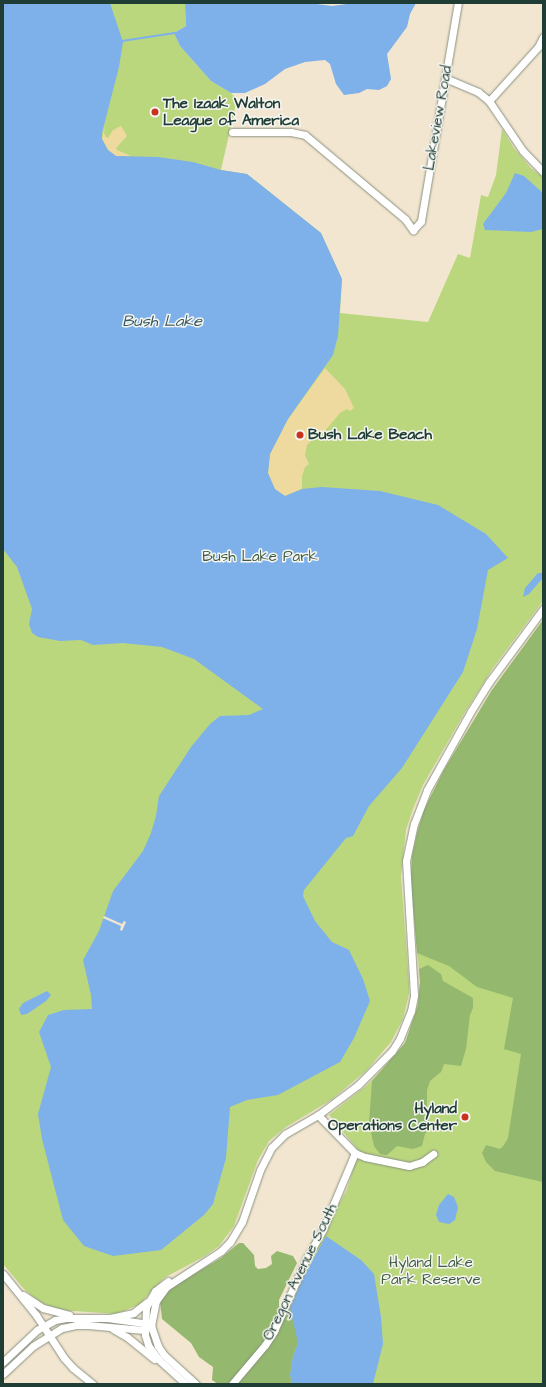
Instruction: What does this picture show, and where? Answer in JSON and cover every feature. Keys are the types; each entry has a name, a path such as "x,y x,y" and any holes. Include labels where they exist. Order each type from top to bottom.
{"street":[{"name":"Lakeview Road","path":"232,132 291,132 305,135 405,219 413,230 421,221 458,3"},
{"path":"489,101 538,47 543,37"},
{"path":"445,78 478,92 489,101 523,151 543,172"},
{"path":"147,1327 161,1293 172,1283 221,1251 236,1232 260,1170 271,1148 285,1134 342,1099 373,1071 392,1051 406,1024 414,995 406,861 414,824 427,790 471,711 489,682 543,609"},
{"path":"318,1115 355,1153 364,1157 410,1166 422,1162 433,1154"},
{"name":"Oregon Avenue South","path":"232,1384 265,1345 274,1330 306,1259 323,1229 355,1153"},
{"path":"165,1367 148,1345 146,1307 155,1291 171,1279 194,1268"},
{"path":"3,1274 73,1368 93,1384"},
{"path":"17,1291 43,1308 54,1312 77,1316 107,1318 147,1327 164,1355 196,1384"},
{"path":"107,1318 133,1313 150,1299"},
{"path":"3,1374 32,1346 55,1320 77,1316"},
{"path":"3,1362 26,1339 46,1331 76,1325 103,1327 147,1327"},
{"path":"103,1327 117,1330 186,1384"}],"green space":[{"name":"Bush Lake","path":"3,3 185,3 186,26 174,33 180,46 211,81 231,93 237,99 221,170 247,174 321,233 342,279 340,313 428,322 458,254 470,258 481,195 488,197 496,175 502,129 514,148 531,168 543,177 543,601 493,668 465,712 423,785 413,809 406,830 401,876 409,983 409,994 403,1019 391,1042 366,1071 331,1100 286,1127 269,1141 258,1160 234,1226 219,1246 205,1256 164,1278 140,1304 117,1314 59,1310 49,1307 37,1300 24,1289 3,1264"},
{"name":"Hyland Lake Park Reserve","path":"543,620 543,1384 237,1384 258,1360 278,1328 303,1272 347,1189 359,1151 329,1115 366,1086 392,1060 405,1043 412,1026 418,1005 420,982 411,881 412,856 424,810 444,770 492,690"},
{"path":"543,620 543,1182 495,1171 486,1162 482,1153 486,1145 500,1149 508,1138 521,1054 504,1049 513,998 477,987 449,966 417,953 411,881 412,856 417,833 424,810 444,770 492,690"},
{"path":"428,965 441,974 443,981 473,998 473,1008 470,1015 466,1049 461,1066 444,1064 441,1072 430,1081 427,1090 427,1113 431,1126 425,1134 422,1146 413,1149 397,1146 387,1155 380,1154 374,1146 369,1123 372,1081 405,1043 418,1005 420,982 419,969"},
{"path":"239,1243 243,1243 254,1255 255,1266 258,1269 266,1268 272,1264 271,1256 277,1251 293,1256 297,1263 279,1300 279,1312 264,1342 229,1384 218,1384 212,1380 213,1367 199,1357 191,1343 162,1319 160,1301 172,1287 221,1258"},
{"path":"287,1307 290,1308 294,1318 298,1343 293,1356 290,1375 292,1384 237,1384 258,1360 278,1328"}],"sand":[{"path":"105,125 104,133 108,138 113,130 121,126 127,136 116,148 117,150 131,156 116,156 108,150 102,139"},
{"name":"Bush Lake Beach","path":"325,368 345,389 354,408 350,411 347,409 340,413 324,432 314,437 307,445 305,455 309,464 305,467 302,476 302,489 285,496 274,489 268,473 270,454 288,419"}],"water":[{"name":"Bush Lake","path":"3,3 110,3 123,42 119,67 102,133 102,139 108,150 116,156 158,157 193,162 221,170 247,174 321,233 342,279 338,336 333,355 288,419 270,454 268,473 275,489 285,496 302,489 322,487 380,491 438,505 486,534 508,558 488,570 477,629 463,672 402,768 369,806 353,836 346,838 304,890 303,896 315,921 332,942 349,950 363,979 370,1001 354,1038 340,1062 278,1095 247,1100 230,1107 226,1158 213,1204 204,1215 161,1250 113,1256 84,1246 63,1220 42,1139 38,1114 51,1067 39,1032 48,1015 64,1010 92,1009 91,995 83,960 99,931 113,891 143,851 151,833 156,816 159,796 191,747 210,724 220,716 249,715 263,709 194,659 162,647 123,643 93,645 81,640 60,641 38,637 32,633 29,624 32,609 17,567 3,549"},
{"path":"185,3 309,3 332,6 354,3 416,3 410,14 407,27 387,54 391,79 387,86 379,90 367,89 359,93 344,95 336,84 330,64 325,60 305,62 285,69 265,84 245,93 231,93 211,81 180,46 174,33 186,26"},
{"path":"515,173 524,176 543,193 543,229 531,232 485,230 483,224 506,193"},
{"path":"538,573 542,573 542,579 529,594 523,597 525,588"},
{"path":"47,991 51,995 46,1001 27,1014 21,1015 19,1009 23,1003"},
{"path":"448,1194 454,1197 458,1207 455,1220 449,1224 439,1222 436,1215 439,1205"},
{"path":"326,1236 361,1260 374,1274 381,1317 383,1344 373,1384 292,1384 290,1375 293,1356 298,1343 290,1308 304,1276"}],"pier":[{"path":"104,916 122,924 124,921 126,922 122,931 120,930 121,926 103,918"}],"waterway":[{"path":"122,41 174,33"}],"place":[{"name":"The Izaak Walton League of America","path":"155,112"},
{"name":"Bush Lake Beach","path":"300,435"},
{"name":"Hyland Operations Center","path":"465,1117"}],"park label":[{"name":"Bush Lake Park","path":"260,557"}]}
